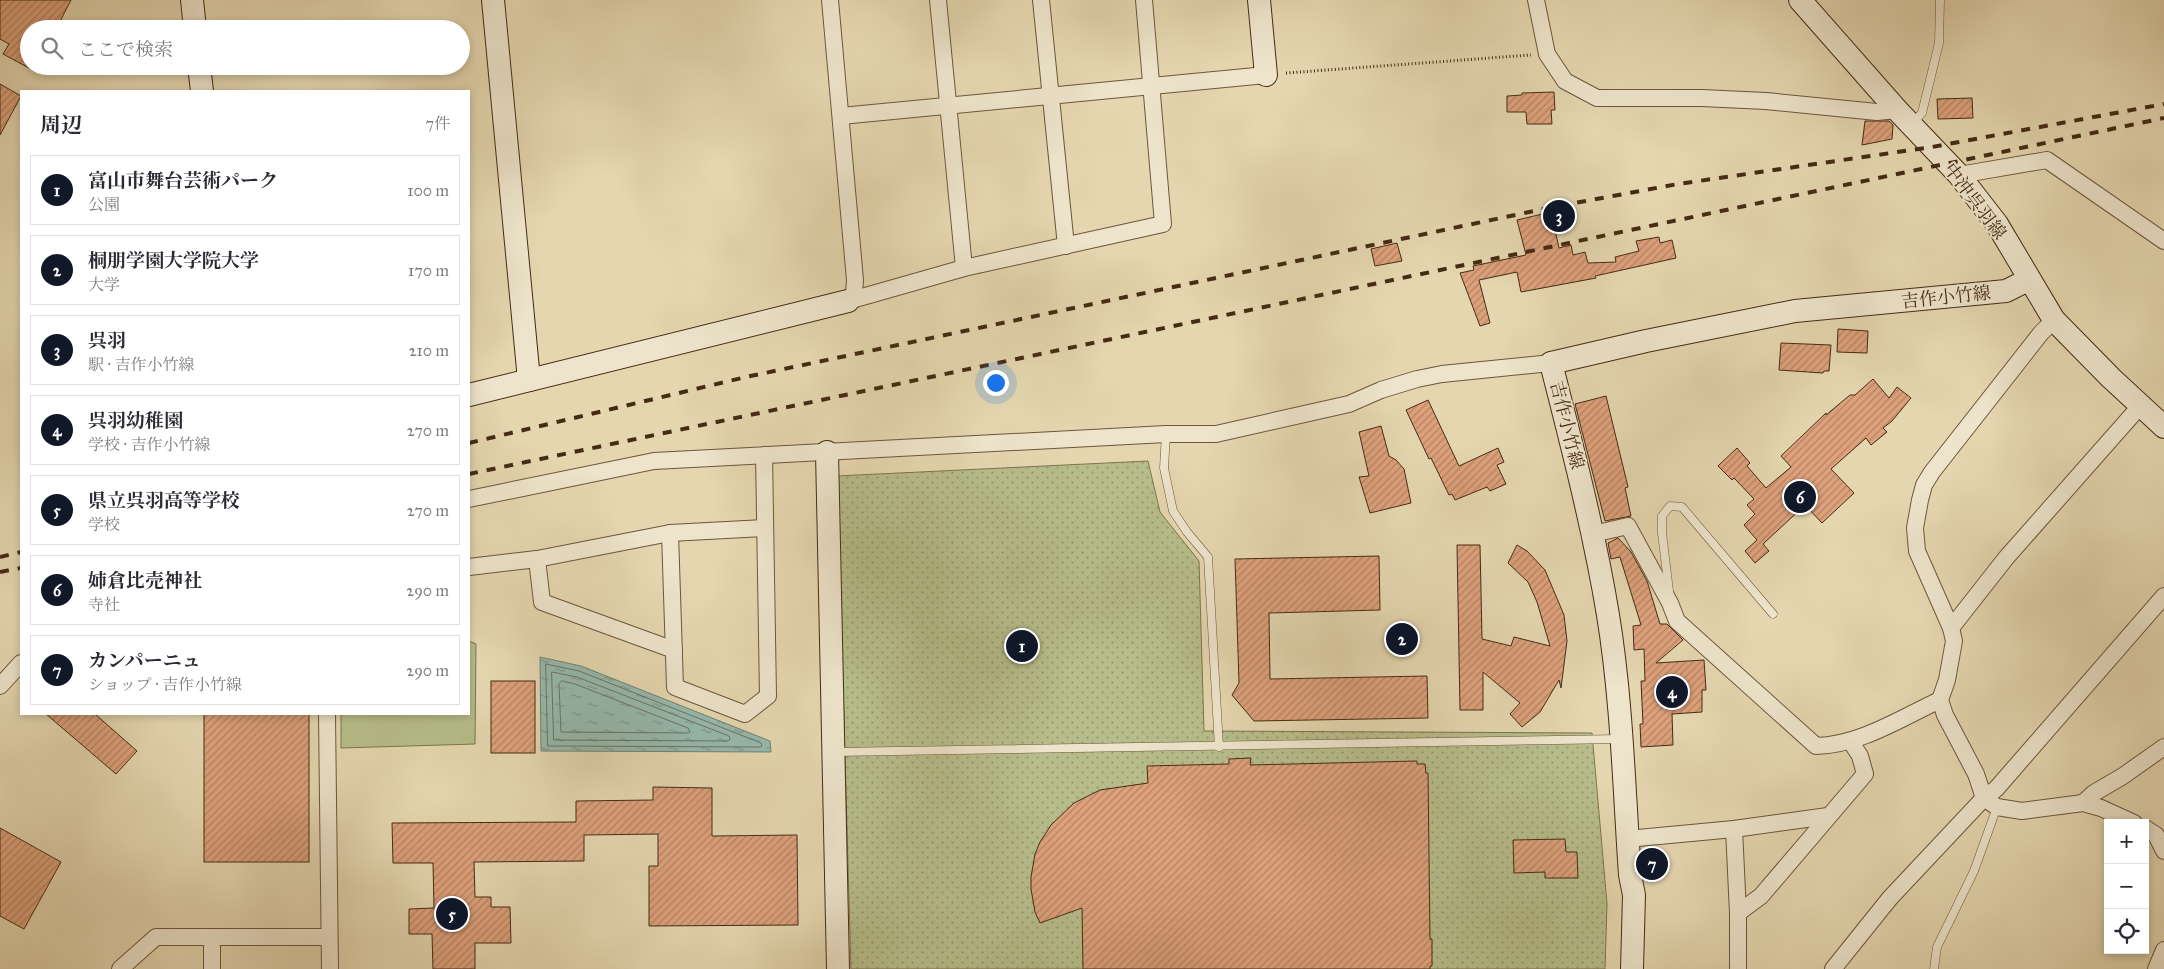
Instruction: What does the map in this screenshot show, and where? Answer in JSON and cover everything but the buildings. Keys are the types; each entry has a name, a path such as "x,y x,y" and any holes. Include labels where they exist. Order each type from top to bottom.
{"main road":[{"path":"192,0 194,20"},
{"path":"493,0 529,380"},
{"path":"1259,0 1266,75"},
{"name":"中沖呉羽線","path":"1800,0 1904,117 1959,175 1997,224 2028,280 2054,320 2111,378 2164,427"},
{"path":"200,75 202,90"},
{"name":"吉作小竹線","path":"1632,969 1634,895 1630,876 1627,839 1622,739 1608,616 1593,534 1551,363 1646,341 1795,311 2006,291 2028,280"},
{"path":"470,394 848,301"},
{"path":"827,452 838,969"}],"street":[{"path":"830,0 855,280 854,293 848,301"},
{"path":"938,0 964,268"},
{"path":"1042,0 1066,246"},
{"path":"848,301 964,268 1163,224 1144,0"},
{"path":"1536,0 1547,54 1565,81 1597,98 1702,98 1766,101 1877,112 1904,117"},
{"path":"841,116 1266,75"},
{"path":"1959,175 2047,160 2164,241"},
{"path":"1990,803 1945,715 1940,700 1947,680 1954,641 1951,628 1917,551 1915,528 1924,485 1959,436 2041,333 2054,320"},
{"path":"470,500 654,461 1166,434 1216,434 1349,404 1381,390 1417,379 1442,374 1551,363"},
{"path":"1951,628 2006,558 2141,405"},
{"path":"670,533 675,687 745,714 768,696 764,455"},
{"path":"1593,534 1628,526 1670,603 1677,621 1816,746 1831,746 1851,742 1940,700"},
{"path":"470,567 537,559 670,533 765,528"},
{"path":"537,559 542,602 674,650"},
{"path":"1833,969 1890,898 1990,803 1996,789 2164,596"},
{"path":"0,686 20,664"},
{"path":"327,715 330,969"},
{"path":"1738,913 1761,896 1865,774 1860,756 1851,742"},
{"path":"2083,803 2094,793 2164,748"},
{"path":"1990,803 2022,811 2083,803 2101,808 2125,819"},
{"path":"1627,839 1734,829 1828,816"},
{"path":"2153,827 2164,851"},
{"path":"1734,829 1738,913 1738,969"},
{"path":"120,969 156,937 329,937"},
{"path":"212,937 212,969"},
{"path":"2156,969 2164,950"}],"lane":[{"path":"1904,117 1922,113 1939,42 1940,0"},
{"path":"1166,434 1164,468 1173,511 1187,532 1208,557 1219,747"},
{"path":"1670,603 1662,533 1662,516 1670,506 1682,507 1773,614"},
{"path":"834,752 1622,739"},
{"path":"1934,969 1937,947 1974,871 1990,803"}],"path":[{"path":"1266,75 1547,54"}],"green space":[{"path":"1148,461 1160,512 1199,561 1204,731 1592,733 1607,904 1605,969 851,969 837,476"},
{"path":"470,641 476,644 475,744 341,748 341,715 470,715"}],"water":[{"path":"540,657 581,666 770,741 771,752 541,751"}],"railway":[{"path":"470,443 746,377 1553,207 1678,184 1932,147 2164,104"},
{"path":"470,474 2164,118"},
{"path":"0,557 20,552"},
{"path":"0,572 20,568"}],"place":[{"name":"呉羽","path":"1559,216"},
{"name":"姉倉比売神社","path":"1800,497"},
{"name":"桐朋学園大学院大学","path":"1402,639"},
{"name":"富山市舞台芸術パーク","path":"1022,646"},
{"name":"呉羽幼稚園","path":"1672,692"},
{"name":"カンパーニュ","path":"1652,864"},
{"name":"県立呉羽高等学校","path":"452,914"}]}
